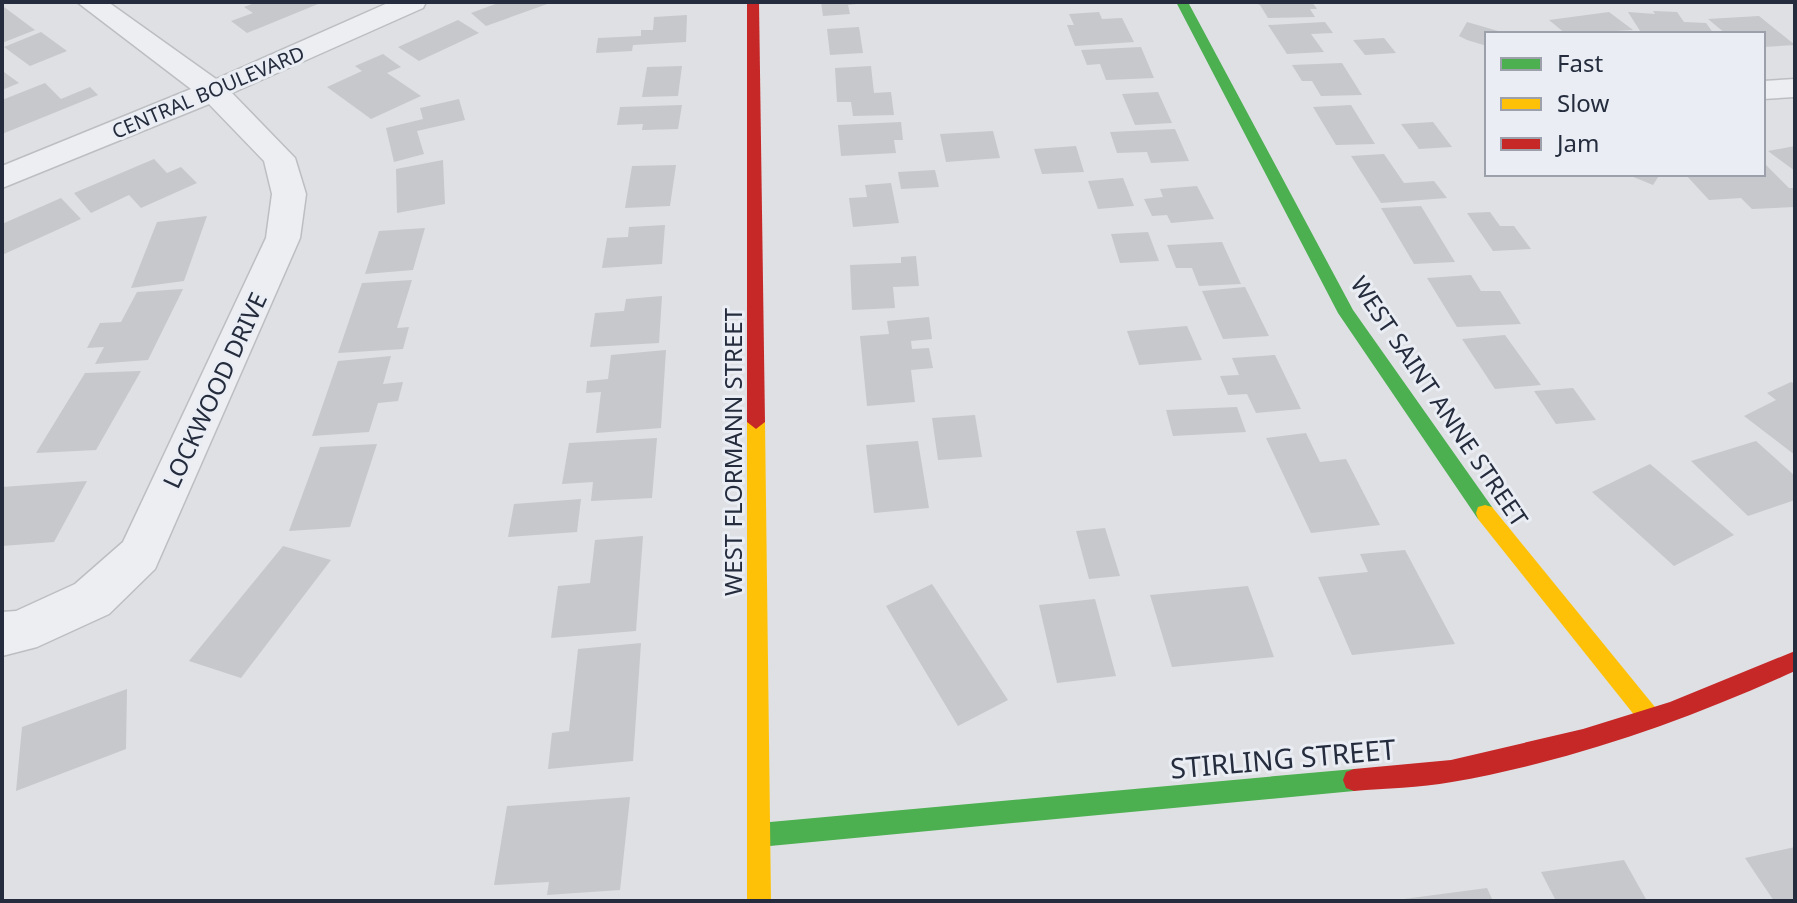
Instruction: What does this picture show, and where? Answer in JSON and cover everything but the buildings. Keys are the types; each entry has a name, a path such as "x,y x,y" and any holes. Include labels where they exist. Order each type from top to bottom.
{"street":[{"name":"LOCKWOOD DRIVE","path":"2,634 20,632 92,599 139,555 283,238 289,194 279,158 213,91 90,2"},
{"name":"CENTRAL BOULEVARD","path":"2,178 213,91 413,2"},
{"name":"WEST FLORMANN STREET","path":"753,2 759,901"},
{"name":"WEST SAINT ANNE STREET","path":"1182,2 1346,313 1490,521 1651,719"},
{"path":"1765,90 1795,88"},
{"name":"STIRLING STREET","path":"759,835 1450,771 1561,746 1651,719 1795,661"}],"traffic: fast":[{"path":"1182,2 1346,313 1485,513"},
{"path":"759,835 1354,780"}],"traffic: slow":[{"path":"756,422 759,901"},
{"path":"1485,513 1651,719"}],"traffic: jam":[{"path":"753,2 756,422"},
{"path":"1354,780 1451,771 1539,752 1670,712 1795,661"}]}
